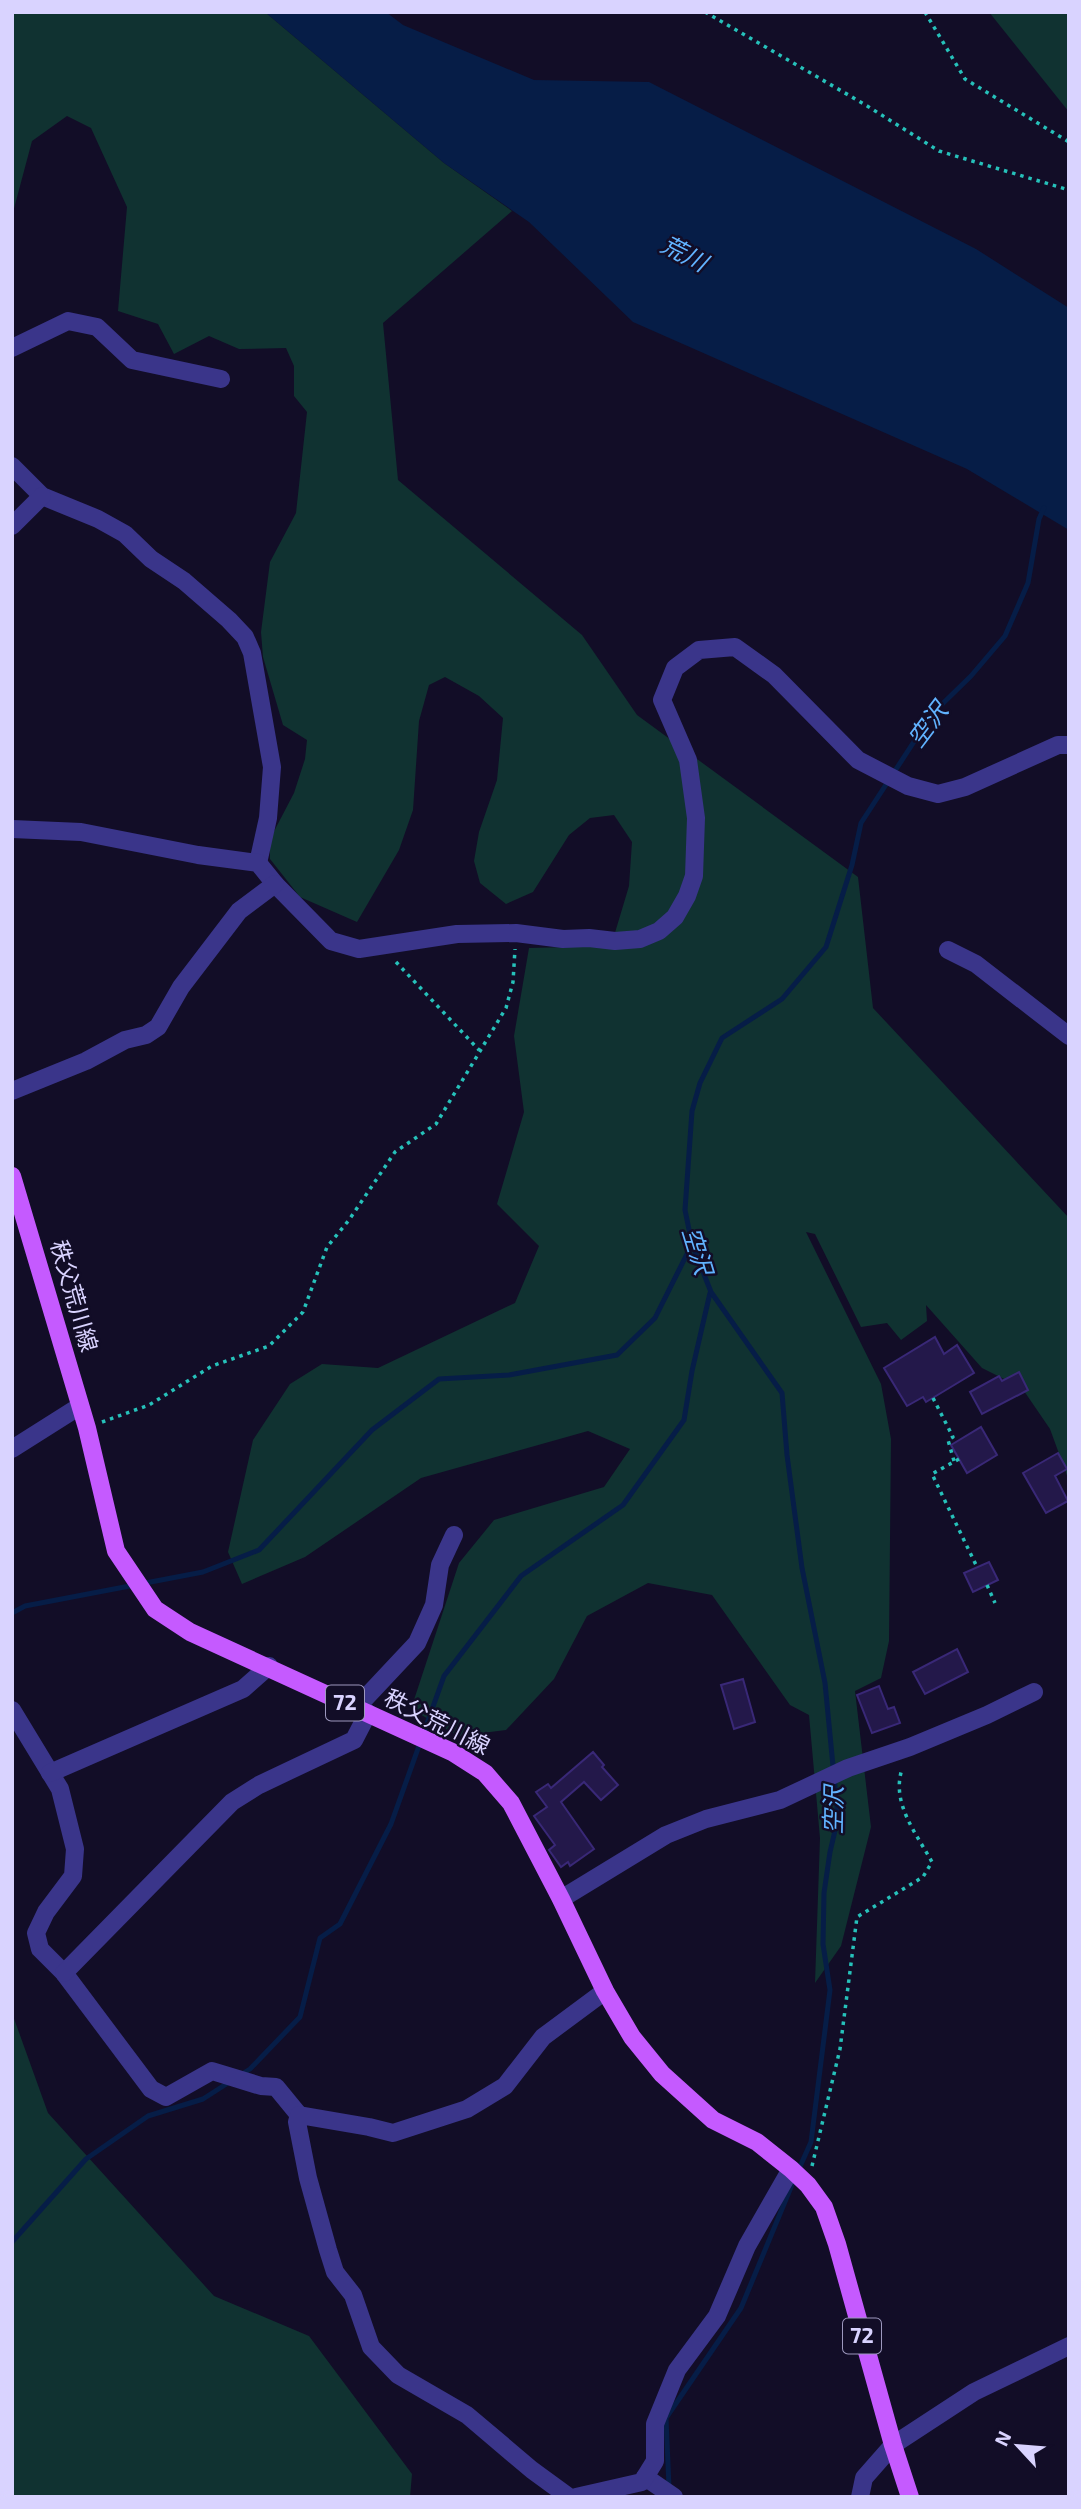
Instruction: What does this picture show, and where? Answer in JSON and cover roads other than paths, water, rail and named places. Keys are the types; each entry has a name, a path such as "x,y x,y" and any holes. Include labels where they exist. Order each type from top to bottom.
{"main road":[{"name":"秩父荒川線","path":"12,1175 87,1428 116,1551 155,1609 190,1632 452,1752 485,1773 512,1803 605,1991 632,2037 671,2084 713,2119 757,2143 799,2177 824,2207 837,2244 892,2445 910,2497"}],"street":[{"path":"12,348 68,321 97,327 132,360 222,379"},
{"path":"12,466 42,496 98,519 125,534 151,559 201,596 245,637 252,653 272,767 268,818 258,863"},
{"path":"12,526 42,496"},
{"path":"12,828 81,832 198,855 258,863 331,941 359,949 457,934 516,933 564,939 615,941 640,939 659,931 676,917 688,896 694,876 696,817 688,760 662,700 675,668 699,650 735,647 774,675 858,760 908,786 938,794 965,787 1058,745 1069,745"},
{"path":"12,1091 86,1061 125,1040 146,1035 158,1027 181,987 239,911 275,884"},
{"path":"948,950 976,964 1069,1036"},
{"path":"12,1449 80,1406"},
{"path":"64,1973 232,1802 259,1785 354,1740 362,1710 417,1643 434,1605 440,1565 454,1535"},
{"path":"50,1773 243,1689 269,1666"},
{"path":"561,1899 666,1835 706,1819 780,1800 848,1768 909,1747 987,1715 1034,1692"},
{"path":"12,1710 60,1789 75,1849 73,1876 46,1912 36,1933 40,1949 64,1973 151,2089 166,2097 212,2071 261,2086 276,2087 298,2119 308,2178 335,2272 353,2295 371,2347 398,2375 467,2415 532,2470 569,2497"},
{"path":"298,2119 369,2127 393,2133 467,2109 505,2086 543,2037 605,1991"},
{"path":"576,2497 642,2482 655,2461 655,2424 677,2370 717,2316 747,2246 799,2177"},
{"path":"860,2497 864,2478 892,2445 974,2392 1069,2346"},
{"path":"645,2477 674,2497"}],"water":[{"name":"荒川","path":"265,12 386,12 403,25 534,80 649,82 976,249 1069,308 1069,530 967,469 633,322 529,222 444,163"}],"waterway":[{"name":"空沢","path":"798,2171 811,2142 830,1990 823,1944 824,1893 838,1818 825,1683 802,1568 782,1393 711,1292 692,1244 685,1210 692,1111 700,1083 722,1038 782,999 826,947 852,865 861,823 932,714 971,676 1005,636 1028,583 1039,519 1044,508"},
{"path":"12,1613 25,1606 203,1572 259,1550 372,1430 439,1379 509,1375 617,1355 655,1318 692,1244"},
{"path":"239,2076 250,2069 300,2017 320,1938 340,1924 391,1824 444,1676 521,1576 623,1505 684,1420 710,1293"},
{"path":"12,2242 86,2159 148,2116 203,2099 231,2081"},
{"path":"669,2487 666,2418 741,2308 794,2180"}]}
